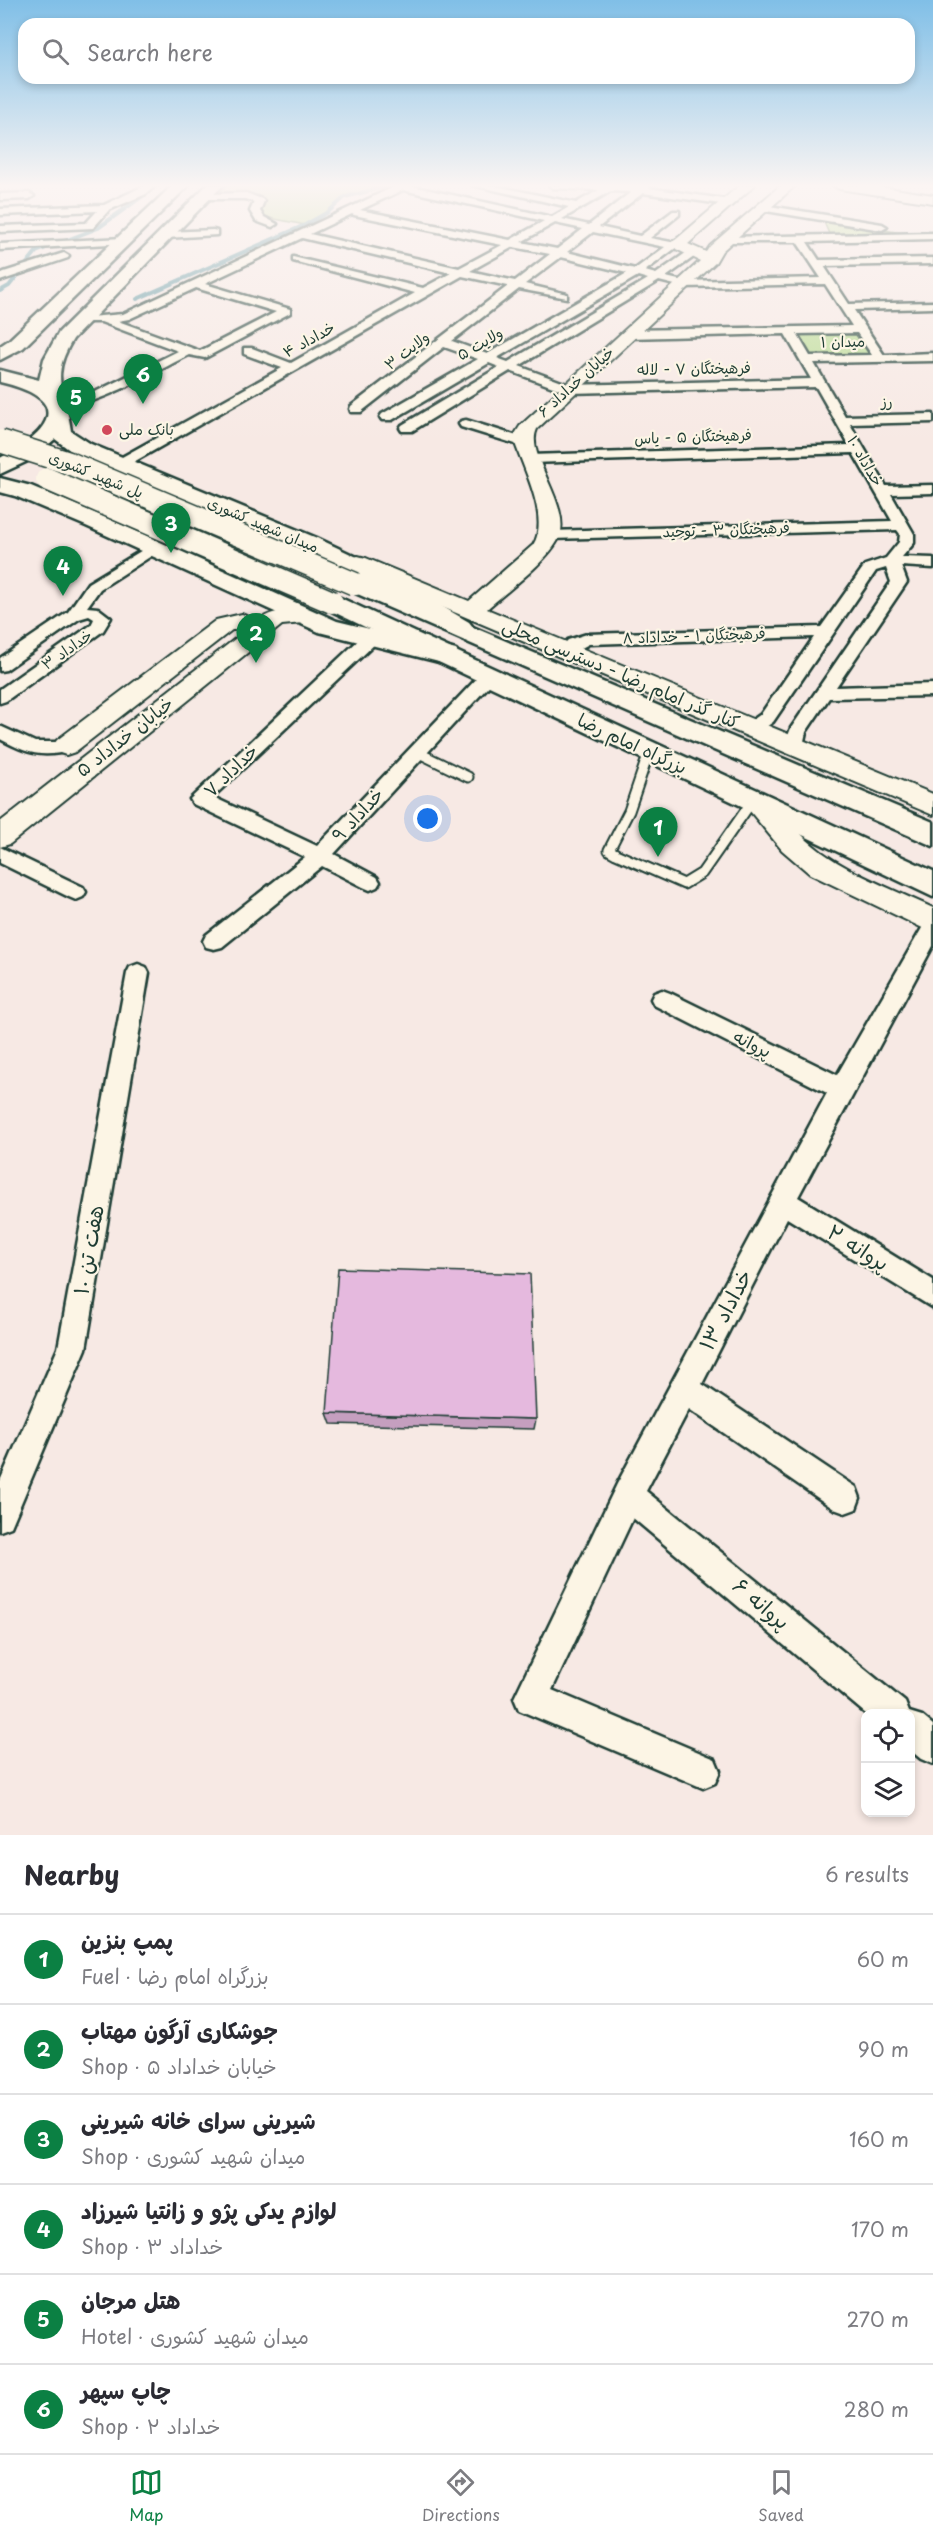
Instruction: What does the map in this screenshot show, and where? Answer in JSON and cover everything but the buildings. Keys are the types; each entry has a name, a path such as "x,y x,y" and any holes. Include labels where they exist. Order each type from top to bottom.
{"main road":[{"path":"0,354 16,344 93,271"},
{"path":"0,365 16,368 33,364 66,336 131,271"},
{"name":"خیابان خداداد ۶","path":"527,451 525,434 529,426 695,271"},
{"path":"0,465 20,458 43,442 52,432 56,406 48,376 66,336"},
{"path":"0,376 33,384 56,406"},
{"name":"میدان شهید کشوری","path":"56,406 62,433 90,453 309,543"},
{"name":"پل شهید کشوری","path":"0,441 69,463 355,584"},
{"path":"473,623 541,549 550,535 551,518 527,451"},
{"path":"32,495 20,485 18,480 22,469 28,463 57,452 90,453"},
{"name":"پل شهید کشوری","path":"0,465 65,486 332,602"},
{"path":"0,485 32,495 328,627 447,656"},
{"name":"کنار گذر امام رضا - دسترسی محلی","path":"309,543 473,623 566,651 933,805"},
{"name":"بزرگراه امام رضا","path":"355,584 473,623 611,695 933,835"},
{"name":"بزرگراه امام رضا","path":"332,602 933,885"},
{"name":"خیابان خداداد ۵","path":"0,837 276,618 306,617"},
{"name":"خیابان خداداد ۵","path":"66,746 224,625 236,621 252,625 255,632 250,638"},
{"path":"611,695 717,728 885,799 933,813"},
{"path":"66,746 98,759"},
{"path":"756,802 792,843 820,866 933,921"}],"street":[{"path":"82,320 125,317 223,271"},
{"path":"342,271 424,292"},
{"path":"449,271 563,296"},
{"name":"خداداد ۴","path":"118,465 463,271"},
{"name":"ولایت ۳","path":"356,409 536,271"},
{"path":"631,271 683,284 828,281"},
{"name":"ولایت ۵","path":"407,428 672,271"},
{"path":"821,271 860,329"},
{"name":"ولایت ۵","path":"387,417 637,272"},
{"path":"104,320 201,355 286,311 194,284"},
{"path":"846,307 933,305"},
{"name":"میدان ۱","path":"860,329 880,358 806,360 789,330 860,329"},
{"path":"629,334 789,330"},
{"path":"443,342 568,388"},
{"path":"56,406 88,400 188,351"},
{"path":"248,351 291,367"},
{"path":"880,358 933,357"},
{"name":"خداداد ۱۰","path":"806,360 903,525"},
{"name":"فرهیختگان ۷ - لاله","path":"568,388 819,383"},
{"name":"رز","path":"841,420 933,418"},
{"name":"فرهیختگان ۵ - یاس","path":"466,424 527,451 858,449"},
{"path":"882,490 933,489"},
{"path":"891,561 908,538 903,525"},
{"name":"فرهیختگان ۳ - توحید","path":"550,535 903,525"},
{"name":"خداداد ۳","path":"74,615 94,586 154,548"},
{"path":"800,749 795,736 898,582 898,576 891,561"},
{"path":"744,726 759,724 767,718 870,568 891,561 933,563"},
{"name":"خداداد ۳","path":"0,666 74,615 86,611 97,612 103,618 98,628 0,697"},
{"name":"فرهیختگان ۱ - خداداد ۸","path":"566,651 574,644 587,639 826,632"},
{"name":"خداداد ۷","path":"370,882 200,799 371,638"},
{"name":"خداداد ۹","path":"214,941 320,856 489,676"},
{"path":"824,693 933,690"},
{"path":"0,732 32,748 66,746"},
{"path":"0,854 76,892"},
{"name":"خداداد ۱۳","path":"703,1771 531,1698 628,1495 842,1089 933,927"},
{"name":"هفت تن ۱۰","path":"0,1516 72,1349 138,973"},
{"name":"پروانه","path":"662,999 842,1089"},
{"name":"پروانه ۲","path":"783,1201 933,1295"},
{"path":"684,1389 845,1498"},
{"name":"پروانه ۶","path":"628,1495 888,1709"},
{"path":"915,1732 933,1747"}],"lane":[{"path":"417,752 468,777"},
{"path":"649,752 629,810 609,850 615,854 684,884 702,873 756,802"}],"green space":[{"path":"854,331 869,354 811,356 798,333"}],"waterway":[{"path":"0,291 9,286 21,271"},
{"path":"137,299 201,271"}],"place":[{"name":"چاپ سپهر","path":"143,404"},
{"name":"هتل مرجان","path":"76,427"},
{"name":"بانک ملی","path":"107,430"},
{"name":"شیرینی سرای خانه شیرینی","path":"171,553"},
{"name":"لوازم یدکی پژو و زانتیا شیرزاد","path":"63,596"},
{"name":"جوشکاری آرگون مهتاب","path":"256,663"},
{"name":"پمپ بنزین","path":"658,857"}]}
